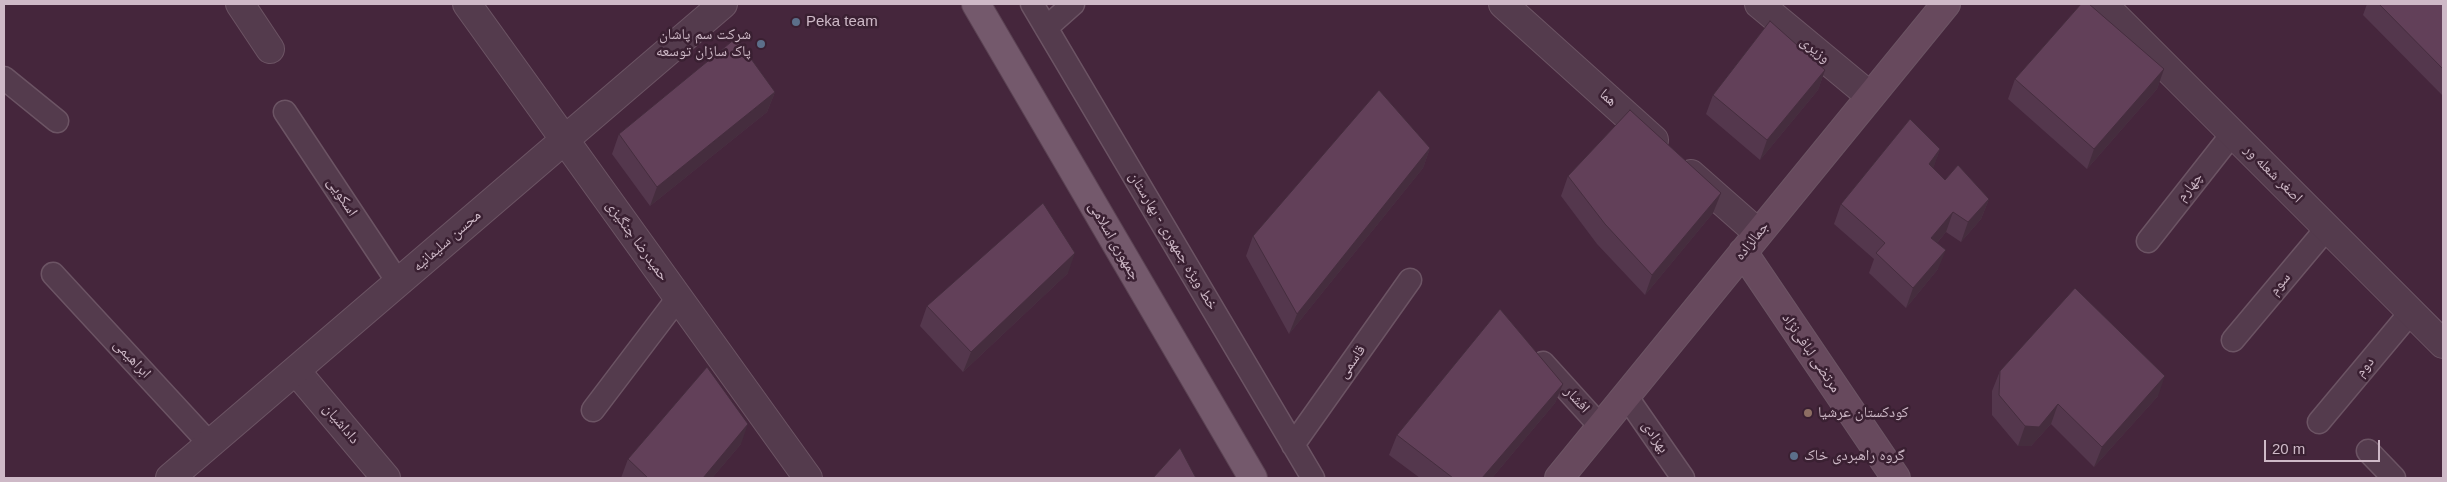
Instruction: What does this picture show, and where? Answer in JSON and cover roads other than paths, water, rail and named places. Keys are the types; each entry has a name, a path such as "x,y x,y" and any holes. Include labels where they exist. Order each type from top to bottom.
{"main road":[{"name":"جمهوری اسلامی","path":"976,4 1253,478"},
{"name":"جمالزاده","path":"1559,478 1946,4"},
{"name":"مرتضی لبافی‌نژاد","path":"1750,243 1896,478"}],"street":[{"path":"240,4 270,49"},
{"name":"حمیدرضا چنگیزی","path":"467,4 808,478"},
{"name":"محسن سلیمانیه","path":"170,478 723,4"},
{"name":"هما","path":"1503,4 1750,243"},
{"name":"وزیری","path":"1759,4 1870,96"},
{"name":"اصغر شعله ور","path":"2103,4 2443,344"},
{"name":"داداشیان","path":"296,370 386,478"}],"lane":[{"name":"خط ویژه جمهوری - بهارستان","path":"1032,4 1313,478"},
{"path":"1046,28 1073,4"},
{"path":"4,78 57,120"},
{"name":"اسکویی","path":"285,112 398,282"},
{"name":"چهارم","path":"2148,241 2233,134"},
{"name":"سوم","path":"2233,340 2327,228"},
{"name":"ابراهیمی","path":"53,274 210,444"},
{"name":"قاسمی","path":"1293,445 1410,280"},
{"path":"593,410 678,298"},
{"name":"دوم","path":"2319,422 2411,312"},
{"name":"افشار","path":"1532,350 1601,427"},
{"name":"بهزادی","path":"1626,396 1683,478"},
{"path":"2368,451 2394,478"}],"place":[{"name":"Peka team","path":"796,22"},
{"name":"شرکت سم پاشان پاک سازان توسعه","path":"761,44"},
{"name":"کودکستان عرشیا","path":"1808,413"},
{"name":"گروه راهبردی خاک","path":"1794,456"}]}
